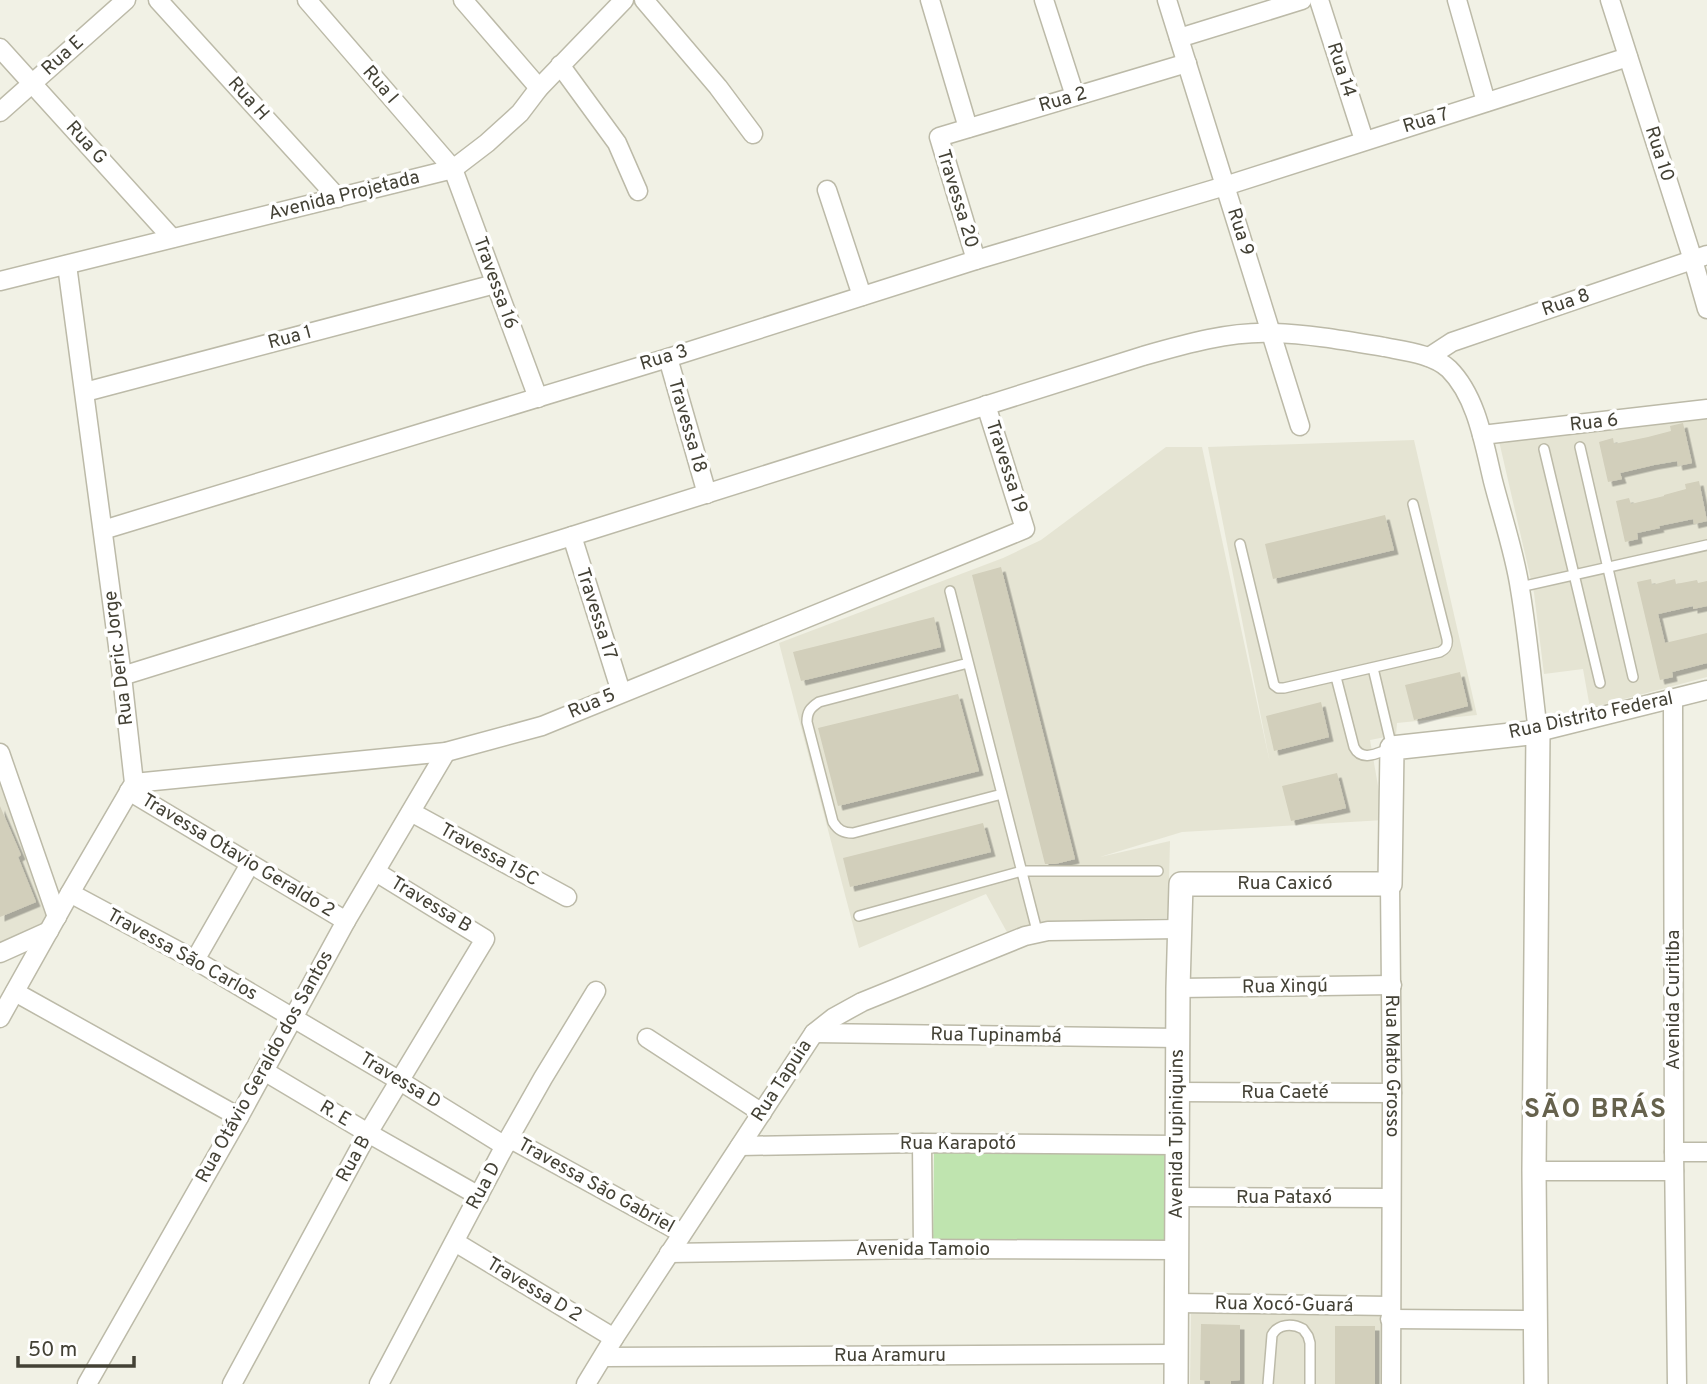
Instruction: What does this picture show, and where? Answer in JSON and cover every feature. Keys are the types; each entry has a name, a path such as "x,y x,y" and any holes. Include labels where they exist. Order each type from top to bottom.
{"street":[{"name":"Rua E","path":"0,112 126,0"},
{"name":"Rua H","path":"159,0 338,198"},
{"name":"Rua I","path":"307,0 453,169"},
{"path":"463,0 539,88"},
{"path":"644,0 718,87 753,134"},
{"path":"930,0 968,128"},
{"path":"1044,0 1075,96"},
{"name":"Rua 9","path":"1167,0 1300,426"},
{"path":"1179,38 1302,0"},
{"name":"Rua 14","path":"1319,0 1364,140"},
{"path":"1457,0 1486,102"},
{"name":"Rua 10","path":"1610,0 1700,257 1707,309"},
{"name":"Avenida Projetada","path":"0,281 453,169 520,113 539,88 617,2"},
{"name":"Rua G","path":"0,48 172,238"},
{"name":"Rua 7","path":"1225,186 1628,57"},
{"name":"Rua 2","path":"939,137 1186,63"},
{"path":"560,65 617,143 638,191"},
{"name":"Travessa 20","path":"939,137 976,260"},
{"name":"Travessa 16","path":"453,169 538,398"},
{"name":"Rua 3","path":"103,530 668,358 976,260 1225,186"},
{"path":"827,190 862,296"},
{"name":"Rua 8","path":"1429,358 1452,342 1700,257"},
{"name":"Rua Deric Jorge","path":"67,265 122,676 131,787"},
{"name":"Rua 1","path":"85,392 495,284"},
{"path":"122,676 1179,346 1217,338 1272,333 1402,350 1447,367 1466,393 1482,435 1520,587 1538,732 1534,1171 1536,1384"},
{"name":"Travessa 18","path":"668,358 707,494"},
{"name":"Travessa 19","path":"986,405 1025,529"},
{"name":"Rua 6","path":"1482,435 1707,409"},
{"name":"Rua 5","path":"131,787 446,752 542,726 1025,529"},
{"name":"Travessa 17","path":"572,536 621,692"},
{"name":"Rua Distrito Federal","path":"1392,748 1538,732 1707,690"},
{"name":"Avenida Curitiba","path":"1673,699 1677,1384"},
{"name":"Rua Mato Grosso","path":"1391,1384 1392,748"},
{"name":"Rua Otávio Geraldo dos Santos","path":"87,1384 239,1117 346,921 446,752"},
{"path":"0,753 53,924"},
{"path":"0,1018 131,787"},
{"name":"Travessa Otavio Geraldo 2","path":"131,787 250,864 346,921"},
{"name":"Travessa 15C","path":"411,812 567,897"},
{"path":"195,960 250,864"},
{"name":"Travessa B","path":"376,872 485,939"},
{"name":"Rua Caxicó","path":"1181,884 1390,884"},
{"name":"Avenida Tupiniquins","path":"1176,1384 1178,929 1181,884"},
{"name":"Travessa São Carlos","path":"70,893 195,960 294,1018"},
{"path":"0,953 53,924"},
{"name":"Rua Tapuia","path":"586,1384 814,1033 833,1018 862,1002 1037,930 1178,929"},
{"name":"Rua B","path":"232,1384 368,1133 485,939"},
{"name":"Rua Xingú","path":"1178,988 1392,985"},
{"name":"Rua D","path":"379,1384 507,1142 596,991"},
{"path":"15,992 239,1117"},
{"name":"Travessa D","path":"294,1018 507,1142"},
{"name":"Rua Tupinambá","path":"814,1033 1178,1038"},
{"path":"647,1038 762,1113"},
{"name":"R. E","path":"264,1071 479,1196"},
{"name":"Rua Caeté","path":"1177,1092 1392,1093"},
{"name":"Travessa São Gabriel","path":"507,1142 682,1233"},
{"path":"922,1143 923,1249"},
{"name":"Rua Karapotó","path":"740,1146 922,1143 1176,1145"},
{"path":"1674,1152 1707,1152"},
{"path":"1534,1171 1674,1171"},
{"name":"Rua Pataxó","path":"1177,1197 1391,1198"},
{"name":"Travessa D 2","path":"455,1241 614,1338"},
{"name":"Avenida Tamoio","path":"669,1253 923,1249 1177,1250"},
{"name":"Rua Xocó-Guará","path":"1177,1303 1535,1320"},
{"name":"Rua Aramuru","path":"604,1357 1176,1354"}],"lane":[{"path":"1580,447 1633,677"},
{"path":"1544,449 1600,683"},
{"path":"1240,544 1274,685 1284,688 1336,677 1440,652 1448,645 1413,504"},
{"path":"1520,587 1707,545"},
{"path":"950,591 1037,930"},
{"path":"968,663 819,702 807,713 807,722 833,822 845,833 1002,794"},
{"path":"1336,677 1354,747 1362,756 1369,755 1392,748 1373,668"},
{"path":"859,916 1022,871 1158,871"},
{"path":"1268,1384 1272,1335 1279,1327 1293,1325 1303,1329 1309,1339 1310,1384"}],"shaded area":[{"path":"1707,415 1707,677 1590,708 1583,669 1544,674 1534,593 1499,441"},
{"path":"1414,440 1477,715 1397,723 1396,735 1370,740 1384,820 1182,832 1100,857 1170,841 1168,918 1054,922 1008,934 986,894 859,948 779,643 1003,558 1041,540 1166,447 1202,447 1270,763 1208,447"},
{"path":"0,773 57,917 0,943"},
{"path":"1191,1314 1383,1314 1383,1384 1190,1384"}],"green space":[{"path":"934,1150 1169,1152 1170,1240 933,1243"}],"building":[{"path":"1683,423 1692,463 1678,466 1677,461 1654,465 1620,473 1622,479 1608,482 1599,442 1613,438 1614,444 1648,437 1671,431 1670,426"},
{"path":"1699,481 1707,521 1694,524 1693,519 1659,526 1660,528 1637,533 1638,539 1625,542 1616,501 1629,498 1631,504 1686,489 1685,484"},
{"path":"1385,515 1394,550 1273,579 1265,544"},
{"path":"1001,567 1075,859 1055,864 1045,864 972,575"},
{"path":"1651,579 1652,585 1675,579 1676,584 1707,581 1707,606 1693,609 1693,606 1658,614 1665,643 1707,633 1707,663 1672,672 1673,677 1660,680 1637,582"},
{"path":"934,617 941,647 801,681 793,652"},
{"path":"1460,672 1468,706 1414,720 1405,685"},
{"path":"958,694 979,771 838,806 818,728"},
{"path":"1321,702 1329,737 1274,751 1266,716"},
{"path":"1337,773 1346,808 1291,821 1282,786"},
{"path":"0,806 21,855 18,857 36,902 0,917"},
{"path":"983,823 991,852 850,887 843,858"},
{"path":"1201,1324 1240,1325 1240,1380 1231,1381 1231,1384 1210,1384 1210,1381 1200,1380"},
{"path":"1335,1326 1375,1326 1375,1384 1335,1384"}],"district":[{"name":"SÃO BRÁS","path":"1596,1110"}]}
